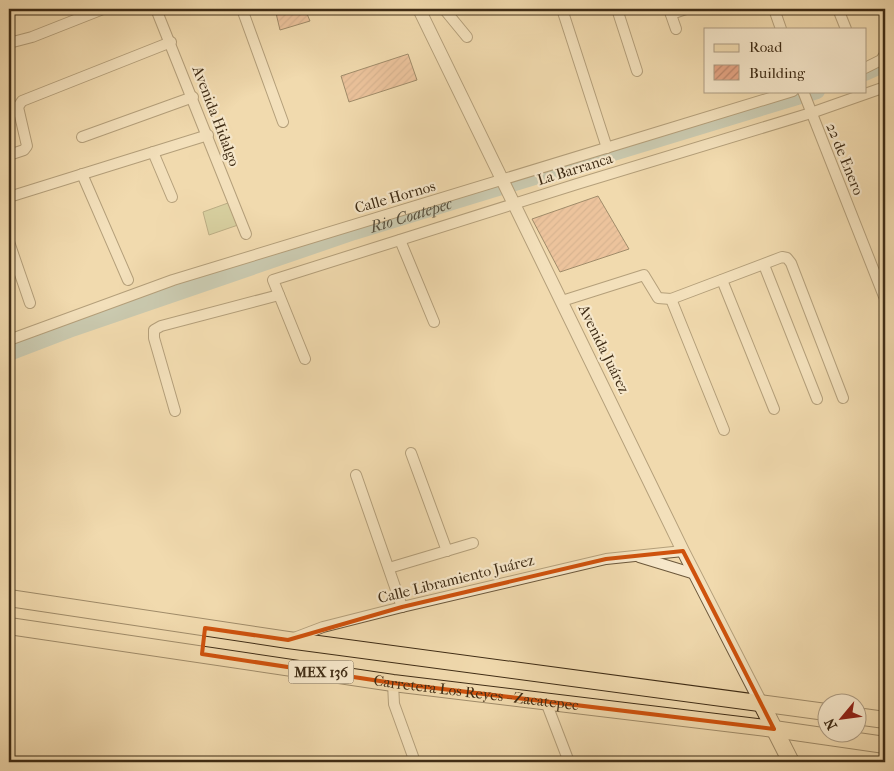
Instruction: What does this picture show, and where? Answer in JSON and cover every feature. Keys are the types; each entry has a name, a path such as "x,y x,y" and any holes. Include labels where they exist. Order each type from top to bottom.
{"main road":[{"name":"Carretera Los Reyes - Zacatepec","path":"9,598 288,640 816,711"},
{"name":"Carretera Los Reyes - Zacatepec","path":"9,626 393,683 774,729 885,745"},
{"path":"202,654 205,628"},
{"path":"761,703 790,762"},
{"path":"866,717 885,720"}],"street":[{"path":"9,43 32,37 103,9"},
{"name":"Avenida Hidalgo","path":"156,9 171,42 246,234"},
{"path":"242,9 282,122"},
{"name":"Avenida Juárez","path":"419,9 683,551 761,703"},
{"path":"444,9 467,37"},
{"path":"562,9 608,148"},
{"path":"617,9 637,71"},
{"path":"676,29 670,11 686,9"},
{"path":"774,9 781,28"},
{"path":"838,9 846,28"},
{"path":"9,155 24,150 27,146 18,107 22,101 171,42"},
{"path":"866,68 881,60 885,54"},
{"name":"La Barranca","path":"279,295 273,280 400,240 512,200 810,112 885,87"},
{"name":"Calle Hornos","path":"9,340 173,280 503,182 790,92"},
{"name":"22 de Enero","path":"803,92 884,294"},
{"path":"82,137 193,98"},
{"path":"9,197 208,135"},
{"path":"153,152 172,197"},
{"path":"82,174 128,280"},
{"path":"400,240 434,322"},
{"path":"9,242 30,303"},
{"path":"562,300 644,275 649,280 658,298 671,298 782,257 787,258 791,263 843,398"},
{"path":"764,265 817,398"},
{"path":"722,280 774,409"},
{"path":"175,411 154,338 154,330 161,326 279,295 305,359"},
{"path":"671,298 724,430"},
{"path":"412,453 447,551"},
{"path":"356,475 402,607"},
{"path":"389,568 473,543"},
{"name":"Calle Libramiento Juárez","path":"288,640 324,627 402,607 606,559 683,551"},
{"name":"Calle Libramiento Juárez","path":"633,556 695,574"},
{"path":"393,683 394,704 415,762"},
{"path":"546,702 569,762"}],"highlighted area":[{"path":"683,551 774,729 393,683 202,654 205,628 288,640 402,607 606,559"}],"green space":[{"path":"228,203 238,225 209,235 203,212"}],"building":[{"path":"275,9 305,9 310,21 280,30"},
{"path":"408,54 417,80 349,102 341,76"},
{"path":"598,196 629,249 560,272 532,219"}],"waterway":[{"name":"Rio Coatepec","path":"866,73 885,64"},
{"name":"Rio Coatepec","path":"9,353 69,330 354,232 814,92"}]}
